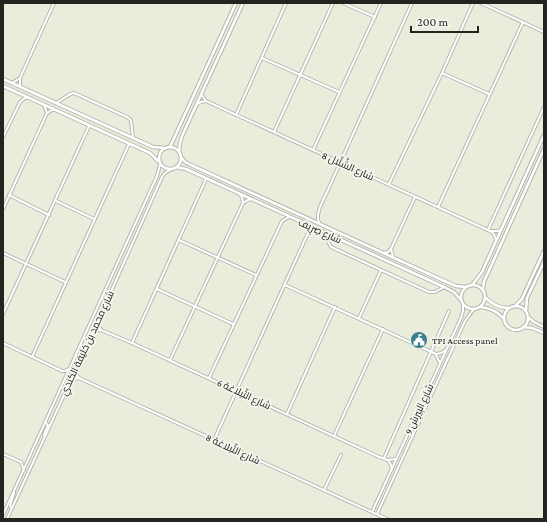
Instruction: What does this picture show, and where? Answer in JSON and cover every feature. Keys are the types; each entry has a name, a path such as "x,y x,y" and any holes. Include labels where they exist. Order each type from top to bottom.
{"main road":[{"path":"170,147 236,3"},
{"path":"4,88 150,153 163,168 170,170 176,168 181,157 179,146 182,136 243,3"},
{"path":"3,79 153,147 170,147 179,152"},
{"path":"472,285 482,272 544,136"},
{"path":"158,161 159,154 164,148"},
{"path":"544,149 484,282 483,290 486,298 498,307 504,308 509,308 519,303 544,251"},
{"name":"شارع صِرِيف","path":"181,157 185,162 191,165 446,282 456,286 466,287"},
{"name":"شارع صِرِيف","path":"176,168 186,169 444,287 457,294 461,300"},
{"path":"523,327 527,322 527,298 544,262"},
{"path":"483,290 478,286 472,285 466,287 462,293 461,300 466,307 474,310 480,307 486,298"},
{"path":"514,306 520,307 534,322 544,327"},
{"path":"480,307 496,312 512,329 519,329 523,327 532,328 544,333"},
{"path":"504,319 505,313 509,308"}],"street":[{"path":"20,87 20,78 54,3"},
{"path":"236,115 286,3"},
{"path":"274,132 333,4 329,3"},
{"path":"344,3 375,17"},
{"path":"313,150 381,3"},
{"path":"319,224 318,214 412,3"},
{"path":"389,184 442,73 473,3"},
{"path":"481,3 544,32"},
{"path":"438,207 523,22"},
{"path":"262,57 339,92"},
{"path":"442,73 489,94"},
{"path":"11,82 14,82 20,78"},
{"path":"3,138 20,102 20,96 18,93"},
{"path":"55,103 60,102 70,94 74,93 131,120 133,138"},
{"path":"196,105 206,101 201,93"},
{"path":"20,102 25,98 28,98"},
{"name":"شارع الشَّلَّال 8","path":"206,101 489,230 501,230"},
{"path":"44,105 47,113"},
{"path":"496,240 495,235 489,230 544,107"},
{"path":"3,209 47,113 55,110"},
{"path":"3,314 89,126"},
{"path":"32,357 129,144"},
{"name":"شارع محمد بن خليفة الكندي","path":"3,515 70,369 160,165"},
{"name":"شارع محمد بن خليفة الكندي","path":"7,519 162,178 165,173 170,170"},
{"path":"132,343 206,179"},
{"path":"240,194 243,203"},
{"path":"9,196 49,215"},
{"path":"384,253 391,249 415,196"},
{"path":"170,360 243,203 251,199"},
{"path":"56,201 95,219"},
{"path":"209,378 282,218 280,212"},
{"path":"311,220 318,214"},
{"path":"282,218 289,216"},
{"path":"306,224 308,233"},
{"path":"214,440 308,233 315,228"},
{"path":"327,234 327,240 331,246 429,292 435,292 444,287"},
{"path":"179,240 256,276"},
{"path":"391,249 393,257"},
{"path":"3,253 65,282"},
{"path":"359,318 381,270"},
{"path":"285,285 431,352 436,354 446,350"},
{"path":"157,289 234,324"},
{"name":"شارع البِيرِش 9","path":"372,512 462,316 463,304"},
{"path":"287,414 335,307"},
{"name":"شارع البِيرِش 9","path":"377,514 468,316 474,310"},
{"path":"384,458 449,311"},
{"path":"93,332 96,330 101,330 97,322"},
{"path":"334,436 383,329"},
{"name":"شارع التِّبلاغة 6","path":"101,330 384,458 391,465 392,469"},
{"path":"3,343 62,371 67,371 70,369"},
{"path":"436,354 440,363"},
{"path":"62,371 65,378"},
{"name":"شارع التِّبلاغة 8","path":"74,371 79,378 388,519"},
{"path":"70,380 79,378"},
{"path":"45,422 48,425 45,436"},
{"path":"3,454 20,462 24,470"},
{"path":"324,490 341,455"},
{"path":"387,460 396,459"},
{"path":"20,462 28,460"},
{"path":"12,508 10,506 14,490"}],"shaded area":[{"path":"3,3 544,3 544,519 3,519"}],"place":[{"name":"TPI Access panel","path":"419,340"}]}
